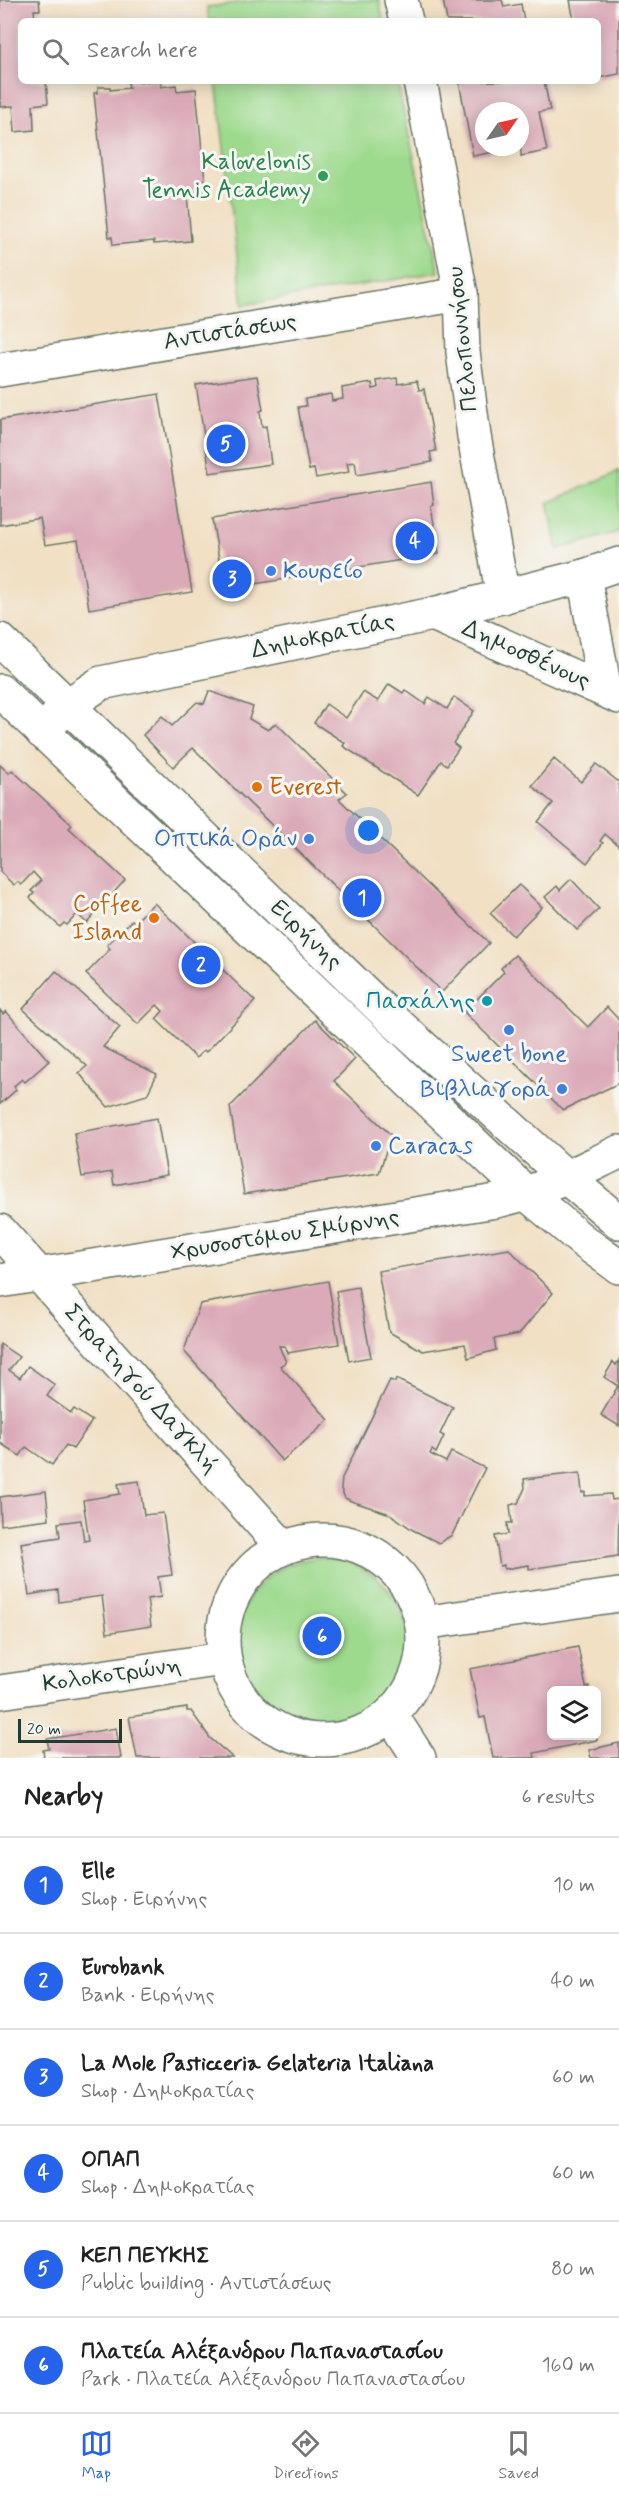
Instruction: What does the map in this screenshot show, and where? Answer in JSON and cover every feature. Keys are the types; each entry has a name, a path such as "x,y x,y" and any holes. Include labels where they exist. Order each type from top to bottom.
{"street":[{"path":"401,0 405,18"},
{"name":"Πελοποννήσου","path":"421,84 461,294 463,352 474,436 503,597"},
{"name":"Αντιστάσεως","path":"0,370 461,294"},
{"name":"Δημοκρατίας","path":"42,732 68,705 101,682 433,614 584,576 619,564"},
{"path":"584,576 612,693"},
{"name":"Δημοσθένους","path":"433,614 612,693"},
{"name":"Ειρήνης","path":"0,640 391,1018 567,1178 619,1222"},
{"name":"Ειρήνης","path":"0,691 528,1195 619,1268"},
{"name":"Χρυσοστόμου Σμύρνης","path":"0,1281 466,1207 528,1195 619,1152"},
{"name":"Στρατηγού Δαγκλή","path":"0,1231 282,1546"},
{"path":"306,1540 338,1540 368,1550 393,1568 412,1593 422,1623 422,1659 410,1692 391,1715 356,1736 322,1741 288,1735 258,1717 235,1691 223,1659 223,1626 232,1595 250,1569 282,1546 306,1540"},
{"path":"422,1623 619,1595"},
{"name":"Κολοκοτρώνη","path":"0,1692 223,1659"},
{"path":"391,1715 420,1758"}],"green space":[{"path":"263,0 379,0 382,18 209,18 207,7"},
{"name":"Kalovelonis Tennis Academy","path":"216,84 398,84 439,272 243,305"},
{"path":"619,471 619,532 558,549 548,503"},
{"path":"322,1558 355,1565 383,1583 401,1611 408,1644 401,1677 383,1705 355,1723 322,1730 289,1723 261,1705 243,1677 236,1644 243,1611 261,1583 289,1565"}],"building":[{"path":"0,0 39,0 40,10 34,10 35,18 18,18 18,84 46,84 48,103 33,105 34,130 15,132 13,106 0,107"},
{"path":"443,0 502,0 504,7 521,4 523,18 446,18"},
{"path":"570,0 619,0 619,74 601,77 601,18 573,18"},
{"path":"128,84 161,84 161,87 176,85 177,91 196,89 206,191 187,193 191,241 154,244 154,241 113,245 112,237 109,237 94,93 98,93 98,87 110,87 110,90 129,88"},
{"path":"460,84 545,84 550,110 539,112 547,151 529,154 529,102 475,102 475,156 473,156"},
{"path":"257,376 263,410 260,411 262,427 266,426 271,464 210,473 196,385"},
{"path":"397,378 398,384 417,381 419,390 424,389 436,451 430,452 432,462 357,475 355,462 347,463 349,472 316,478 314,469 309,470 298,407 306,406 305,399 331,394 332,401 343,399 342,388 372,383 373,389 378,388 377,381"},
{"path":"159,394 192,592 89,609 78,540 45,545 40,518 0,525 0,420"},
{"path":"431,482 434,505 431,506 439,554 224,589 212,519"},
{"path":"389,684 403,693 405,690 425,704 429,697 447,709 454,697 474,711 453,743 459,748 447,765 441,761 418,795 343,746 345,743 314,723 326,704 346,718 363,692 378,701"},
{"path":"209,691 253,707 249,719 268,730 276,723 347,793 339,799 489,943 442,992 193,748 173,767 143,735 162,716 172,726 197,702 204,704"},
{"path":"554,759 581,782 596,764 619,782 619,846 605,834 600,841 603,843 587,863 538,822 553,803 532,786"},
{"path":"0,765 9,773 12,770 72,825 69,828 125,880 87,923 77,914 67,925 64,923 60,927 30,898 34,893 31,891 41,881 33,872 21,885 18,882 14,885 0,872"},
{"path":"571,879 599,909 577,930 545,897 557,886 560,890"},
{"path":"519,885 542,907 513,936 490,913"},
{"path":"154,903 255,1001 206,1052 204,1050 196,1058 156,1019 163,1011 157,1005 138,1024 86,974 110,949 107,945 132,920 135,922"},
{"path":"515,955 588,1027 607,1007 619,1020 619,1083 563,1110 464,1012 504,972 501,968"},
{"path":"56,971 120,1027 103,1047 157,1074 147,1095 108,1107 79,1073 87,1066 23,1009"},
{"path":"0,1010 3,1014 6,1011 49,1061 25,1082 22,1079 14,1086 16,1090 0,1104"},
{"path":"315,1020 355,1059 334,1081 391,1135 379,1173 244,1194 230,1107"},
{"path":"157,1118 167,1175 114,1185 112,1172 82,1177 74,1133"},
{"path":"509,1249 553,1293 519,1334 494,1339 496,1350 468,1358 465,1344 423,1351 389,1332 378,1271"},
{"path":"328,1281 339,1344 288,1353 285,1346 279,1346 286,1362 280,1366 329,1420 282,1461 184,1351 200,1304"},
{"path":"358,1287 371,1357 349,1361 336,1291"},
{"path":"0,1344 19,1357 9,1370 20,1378 28,1366 55,1385 47,1396 71,1413 74,1409 92,1421 73,1449 66,1445 52,1465 26,1447 20,1456 0,1443"},
{"path":"619,1360 619,1426 601,1415 618,1386 604,1377 613,1362 616,1365"},
{"path":"396,1379 453,1407 440,1434 444,1436 436,1453 432,1450 430,1454 446,1462 451,1452 485,1468 452,1535 439,1543 413,1530 390,1514 345,1498 341,1489 342,1478 390,1380 395,1382"},
{"path":"580,1473 582,1493 585,1492 585,1496 611,1494 612,1500 619,1499 618,1556 529,1569 529,1565 504,1569 504,1565 500,1566 495,1536 508,1534 507,1523 512,1523 510,1505 518,1503 525,1488 524,1479"},
{"path":"139,1481 144,1515 163,1513 172,1575 158,1577 161,1597 147,1599 151,1626 107,1633 102,1596 59,1602 58,1590 29,1595 21,1543 60,1537 58,1523 81,1520 84,1541 89,1540 83,1500 120,1494 118,1484"},
{"path":"46,1491 49,1519 1,1525 0,1497"},
{"path":"578,1647 586,1686 547,1686 547,1740 597,1740 534,1753 535,1758 493,1758 485,1717 480,1718 470,1669"},
{"path":"187,1708 187,1711 191,1711 210,1738 233,1758 137,1758 129,1717"},
{"path":"116,1728 121,1758 44,1758 43,1750 49,1749 47,1739"},
{"path":"619,1743 619,1758 591,1758 589,1750"}],"place":[{"name":"Kalovelonis Tennis Academy","path":"323,176"},
{"name":"ΚΕΠ ΠΕΥΚΗΣ","path":"226,444"},
{"name":"ΟΠΑΠ","path":"415,541"},
{"name":"Κουρείο","path":"271,571"},
{"name":"La Mole Pasticceria Gelateria Italiana","path":"232,579"},
{"name":"Everest","path":"257,787"},
{"name":"Οπτικά Οράν","path":"309,839"},
{"name":"Elle","path":"362,898"},
{"name":"Coffee Island","path":"154,918"},
{"name":"Eurobank","path":"201,965"},
{"name":"Πασχάλης","path":"487,1001"},
{"name":"Sweet bone","path":"509,1030"},
{"name":"Βιβλιαγορά","path":"562,1089"},
{"name":"Caracas","path":"376,1146"},
{"name":"Πλατεία Αλέξανδρου Παπαναστασίου","path":"322,1636"}]}
